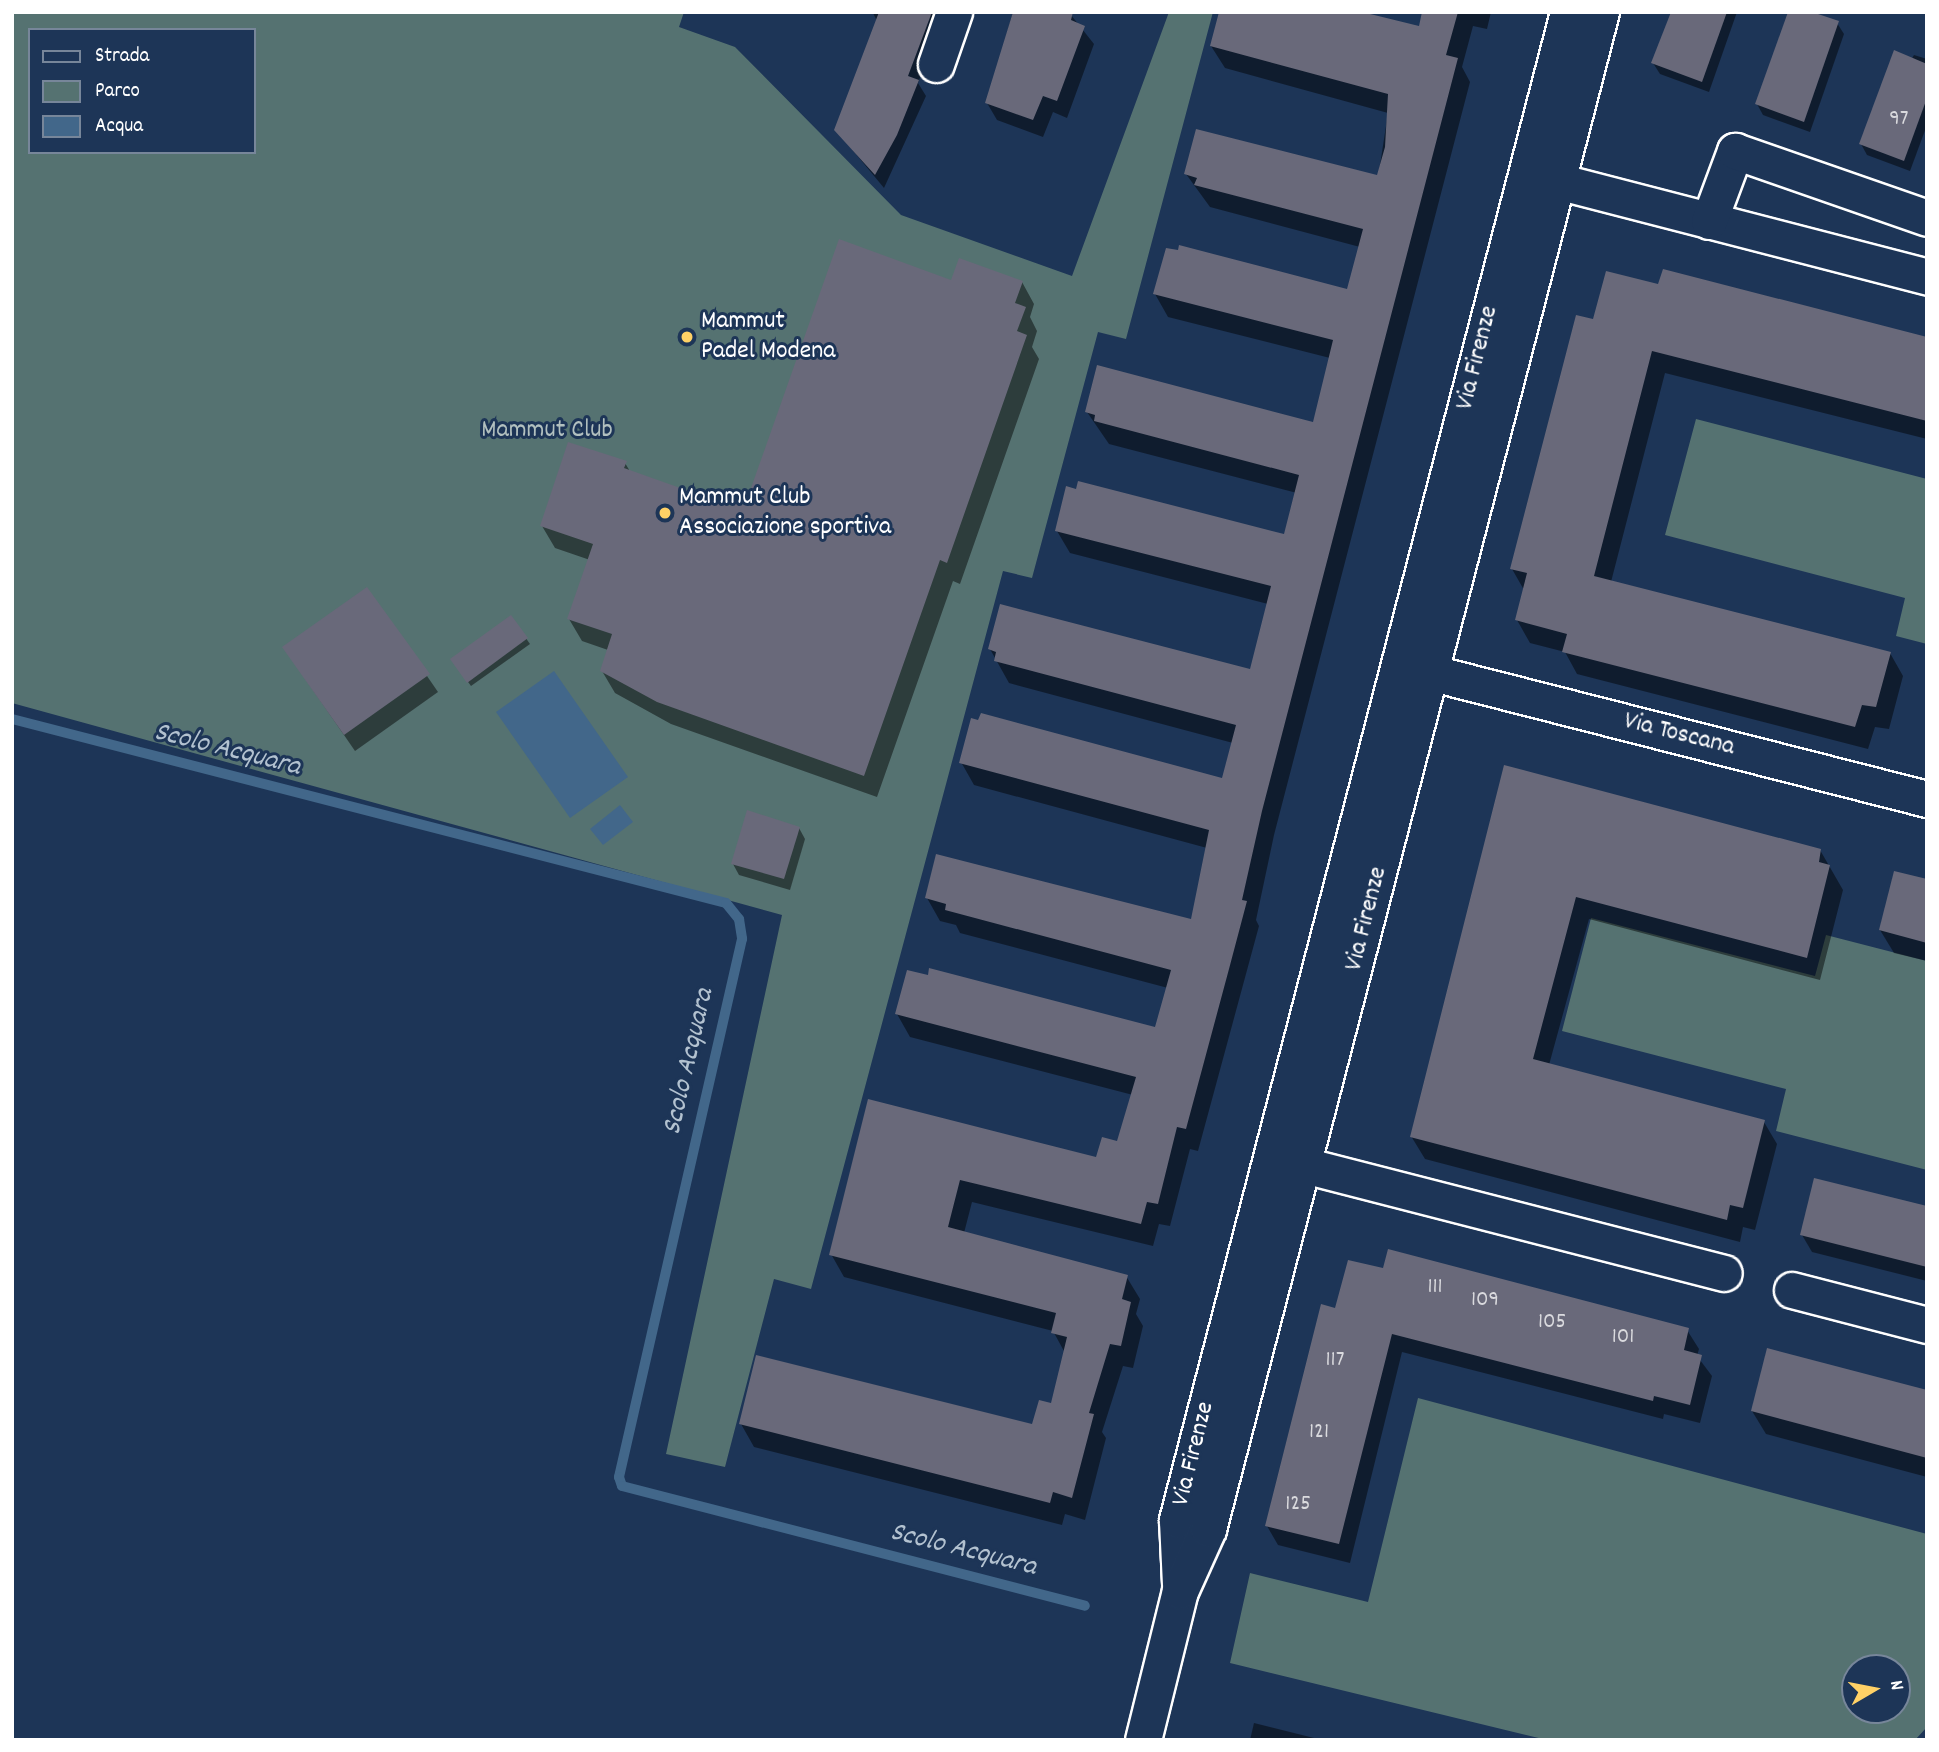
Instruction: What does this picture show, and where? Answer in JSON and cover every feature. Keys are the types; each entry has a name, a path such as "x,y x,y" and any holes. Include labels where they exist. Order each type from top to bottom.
{"street":[{"path":"936,64 954,12"},
{"name":"Via Firenze","path":"1542,177 1568,12"},
{"name":"Via Firenze","path":"1143,1740 1180,1591 1209,1529 1287,1161 1542,177 1601,12"},
{"path":"1709,221 1735,151 1927,218"},
{"path":"1542,177 1927,277"},
{"name":"Via Toscana","path":"1415,668 1927,799"},
{"path":"1287,1161 1724,1273"},
{"path":"1792,1290 1927,1325"}],"green space":[{"name":"Mammut Club","path":"12,12 684,12 679,27 735,47 901,215 1072,276 1169,12 1213,12 1126,339 1098,332 1032,578 1003,571 811,1289 774,1279 725,1467 666,1454 782,915 12,703"},
{"path":"1696,419 1927,479 1927,644 1896,636 1905,598 1665,535"},
{"path":"1591,918 1815,976 1826,935 1927,961 1927,1170 1776,1131 1786,1089 1562,1031"},
{"path":"1418,1398 1927,1534 1927,1727 1915,1740 1547,1740 1230,1663 1250,1573 1368,1602"}],"water":[{"path":"554,671 628,777 570,818 496,712"},
{"path":"620,805 633,822 603,845 590,829"}],"building":[{"path":"879,12 932,12 908,76 919,80 897,135 875,175 834,130"},
{"path":"1013,12 1073,12 1071,20 1085,26 1057,101 1043,96 1033,120 985,103"},
{"path":"1219,12 1362,12 1419,26 1422,12 1458,12 1446,55 1458,58 1262,811 1242,900 1247,901 1186,1129 1177,1127 1158,1204 1147,1202 1141,1224 960,1180 948,1227 1128,1275 1122,1299 1131,1302 1121,1346 1110,1344 1089,1413 1094,1414 1072,1498 1053,1492 1050,1503 739,1424 756,1355 1032,1424 1039,1400 1051,1403 1067,1337 1051,1333 1056,1313 829,1255 868,1099 1096,1157 1102,1137 1117,1141 1136,1077 895,1014 907,970 928,975 929,968 1155,1027 1171,970 945,910 946,904 925,898 936,854 1191,919 1209,830 959,763 971,718 978,720 981,713 1222,778 1236,725 994,661 996,652 988,649 1000,604 1250,669 1271,586 1055,531 1066,486 1076,489 1078,481 1284,534 1299,475 1094,421 1095,415 1085,412 1097,365 1313,422 1333,340 1153,294 1166,248 1178,250 1179,245 1347,289 1363,229 1194,185 1197,178 1184,174 1196,129 1377,175 1385,147 1388,94 1210,46"},
{"path":"1671,12 1727,12 1702,82 1651,63"},
{"path":"1788,12 1812,12 1839,21 1804,122 1755,104"},
{"path":"1894,50 1927,64 1927,98 1904,161 1859,144"},
{"path":"839,239 951,280 959,258 1023,281 1015,303 1026,307 1017,331 1027,335 947,563 940,560 864,776 657,702 600,671 612,634 567,619 593,544 540,526 568,442 627,461 624,468 731,506 732,502 745,505"},
{"path":"1663,269 1927,337 1927,421 1652,351 1594,576 1891,652 1876,707 1862,705 1855,727 1562,652 1567,634 1515,620 1527,573 1510,569 1576,315 1593,319 1606,271 1658,284"},
{"path":"367,587 430,674 344,735 282,647"},
{"path":"511,615 528,638 467,683 450,659"},
{"path":"1504,765 1821,849 1819,862 1830,865 1807,958 1576,897 1533,1059 1765,1120 1743,1208 1730,1205 1727,1220 1410,1137"},
{"path":"747,810 800,827 784,879 731,864"},
{"path":"1894,871 1927,879 1927,943 1879,930"},
{"path":"1814,1178 1927,1206 1927,1267 1800,1235"},
{"path":"1388,1249 1689,1328 1684,1350 1702,1355 1690,1405 1654,1396 1653,1401 1392,1334 1339,1544 1265,1526 1321,1304 1335,1308 1348,1260 1383,1268"},
{"path":"1767,1348 1927,1390 1927,1458 1751,1411"}],"waterway":[{"name":"Scolo Acquara","path":"12,719 726,903 739,919 742,939 619,1477 622,1486 1085,1606"}],"place":[{"name":"Mammut Padel Modena","path":"687,337"},
{"name":"Mammut Club Associazione sportiva","path":"665,513"}]}
